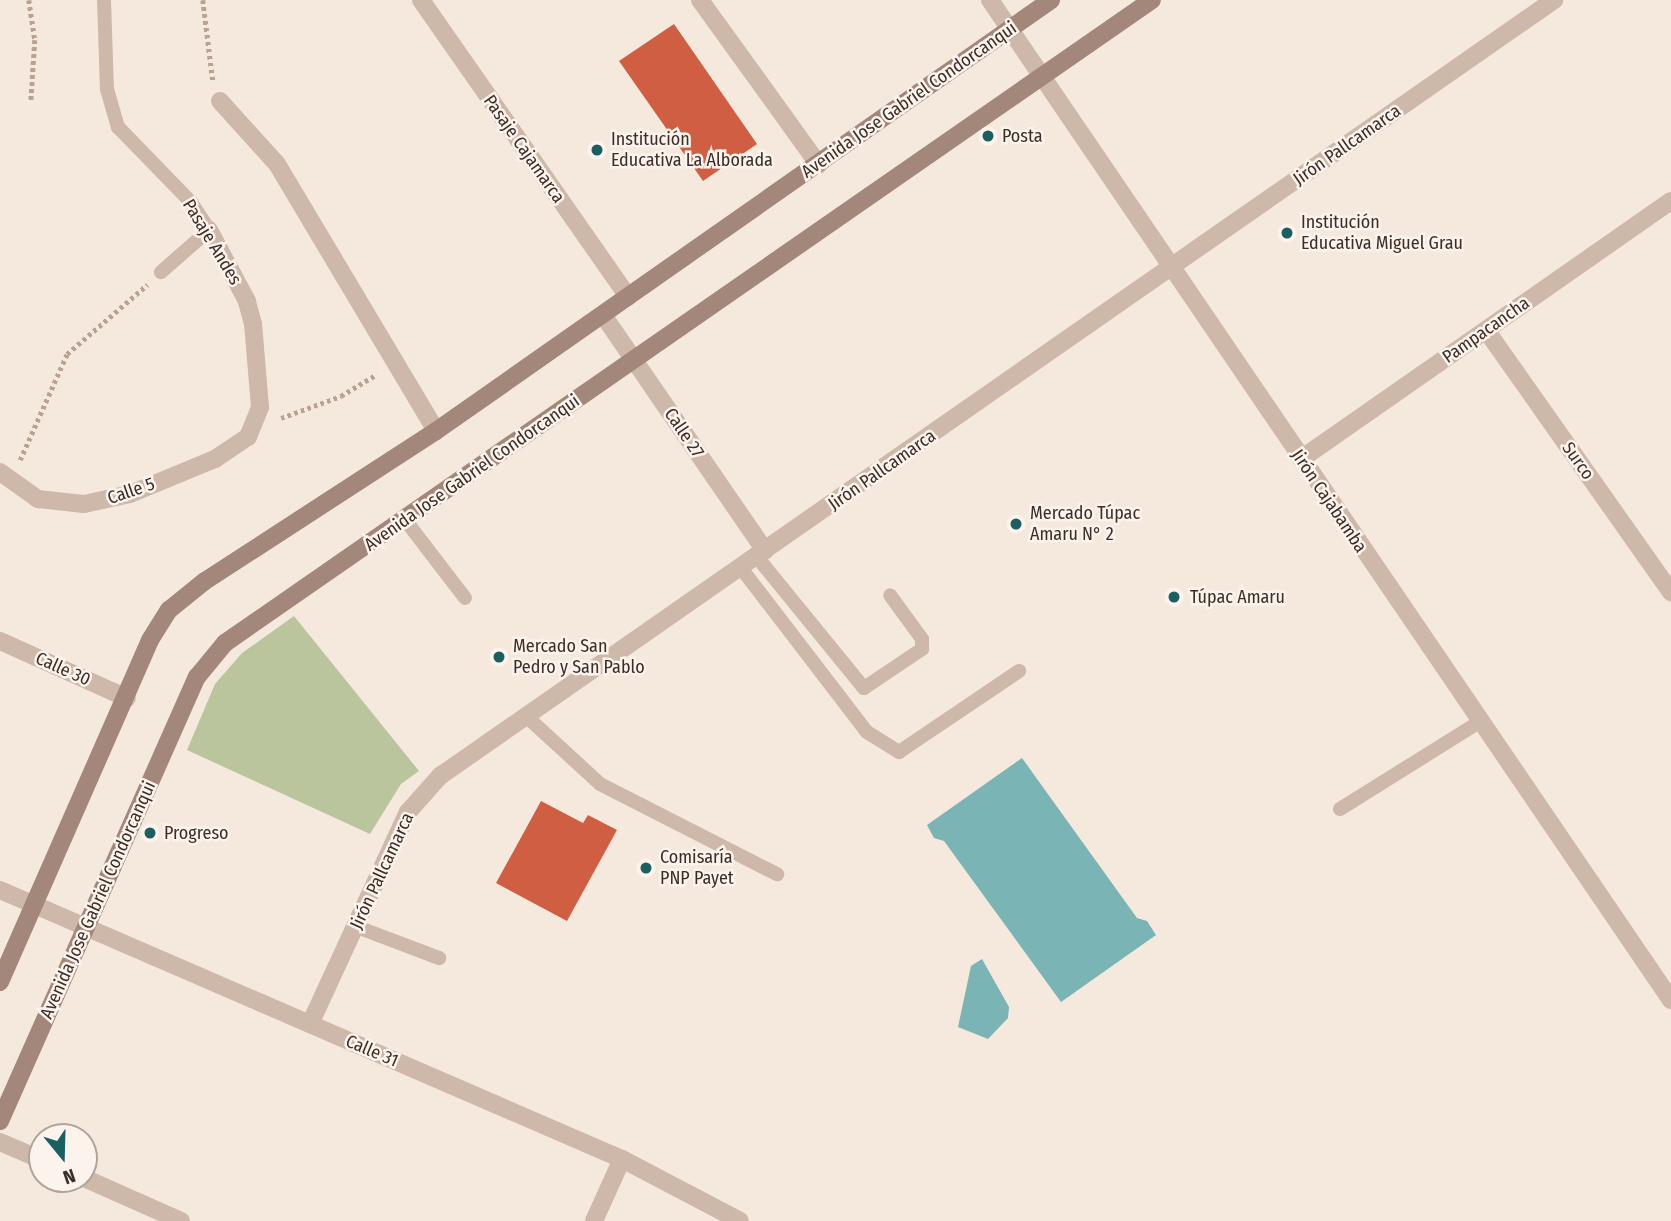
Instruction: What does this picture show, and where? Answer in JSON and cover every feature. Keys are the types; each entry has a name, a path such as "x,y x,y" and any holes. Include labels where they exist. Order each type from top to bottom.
{"main road":[{"name":"Avenida Jose Gabriel Condorcanqui","path":"0,982 127,698 150,640 169,610 205,581 436,430 603,315 1051,0"},
{"name":"Avenida Jose Gabriel Condorcanqui","path":"0,1121 197,677 225,643 406,521 634,359 1152,0"}],"street":[{"name":"Pasaje Cajamarca","path":"421,0 628,297"},
{"path":"700,0 819,165"},
{"name":"Jirón Cajabamba","path":"990,0 1479,722 1671,1000"},
{"name":"Jirón Pallcamarca","path":"310,1024 408,812 422,791 1554,0"},
{"path":"220,102 277,164 436,430"},
{"name":"Pampacancha","path":"1301,459 1671,201"},
{"name":"Pasaje Andes","path":"209,230 247,301 253,324 260,407 255,426"},
{"name":"Calle 27","path":"603,315 761,554"},
{"name":"Surco","path":"1486,330 1671,592"},
{"name":"Calle 5","path":"6,478 38,499 61,504 107,500 234,450 255,426"},
{"name":"Calle 30","path":"0,641 127,698"},
{"name":"Calle 31","path":"0,890 86,930 622,1159 740,1221"},
{"path":"0,1142 28,1154"},
{"path":"594,1221 622,1159"},
{"path":"98,1184 181,1221"}],"lane":[{"name":"Pasaje Andes","path":"104,0 107,89 118,127 191,202 209,230"},
{"path":"161,272 209,230"},
{"path":"406,521 465,598"},
{"path":"761,554 864,688 922,649 922,639 890,595"},
{"path":"741,568 867,732 899,752 1019,671"},
{"path":"527,717 600,784 777,874"},
{"path":"1340,809 1479,722"},
{"path":"357,927 439,958"}],"path":[{"path":"29,0 35,40 31,103"},
{"path":"202,0 210,74 220,102"},
{"path":"6,478 67,354 161,272"},
{"path":"255,426 341,396 396,363"}],"green space":[{"path":"294,616 419,771 401,784 370,834 187,750 215,684 242,653"}],"water":[{"path":"1022,758 1137,918 1147,921 1156,935 1061,1002 944,841 934,838 927,825"},
{"path":"982,959 1009,1007 1008,1018 988,1039 958,1027 971,966"}],"building":[{"path":"674,24 757,144 703,181 619,61"},
{"path":"541,801 583,823 588,815 617,830 567,921 496,883"}],"place":[{"name":"Posta","path":"988,136"},
{"name":"Institución Educativa La Alborada","path":"597,150"},
{"name":"Institución Educativa Miguel Grau","path":"1287,233"},
{"name":"Mercado Túpac Amaru N° 2","path":"1016,524"},
{"name":"Túpac Amaru","path":"1174,597"},
{"name":"Mercado San Pedro y San Pablo","path":"499,657"},
{"name":"Progreso","path":"150,833"},
{"name":"Comisaría PNP Payet","path":"646,868"}]}
